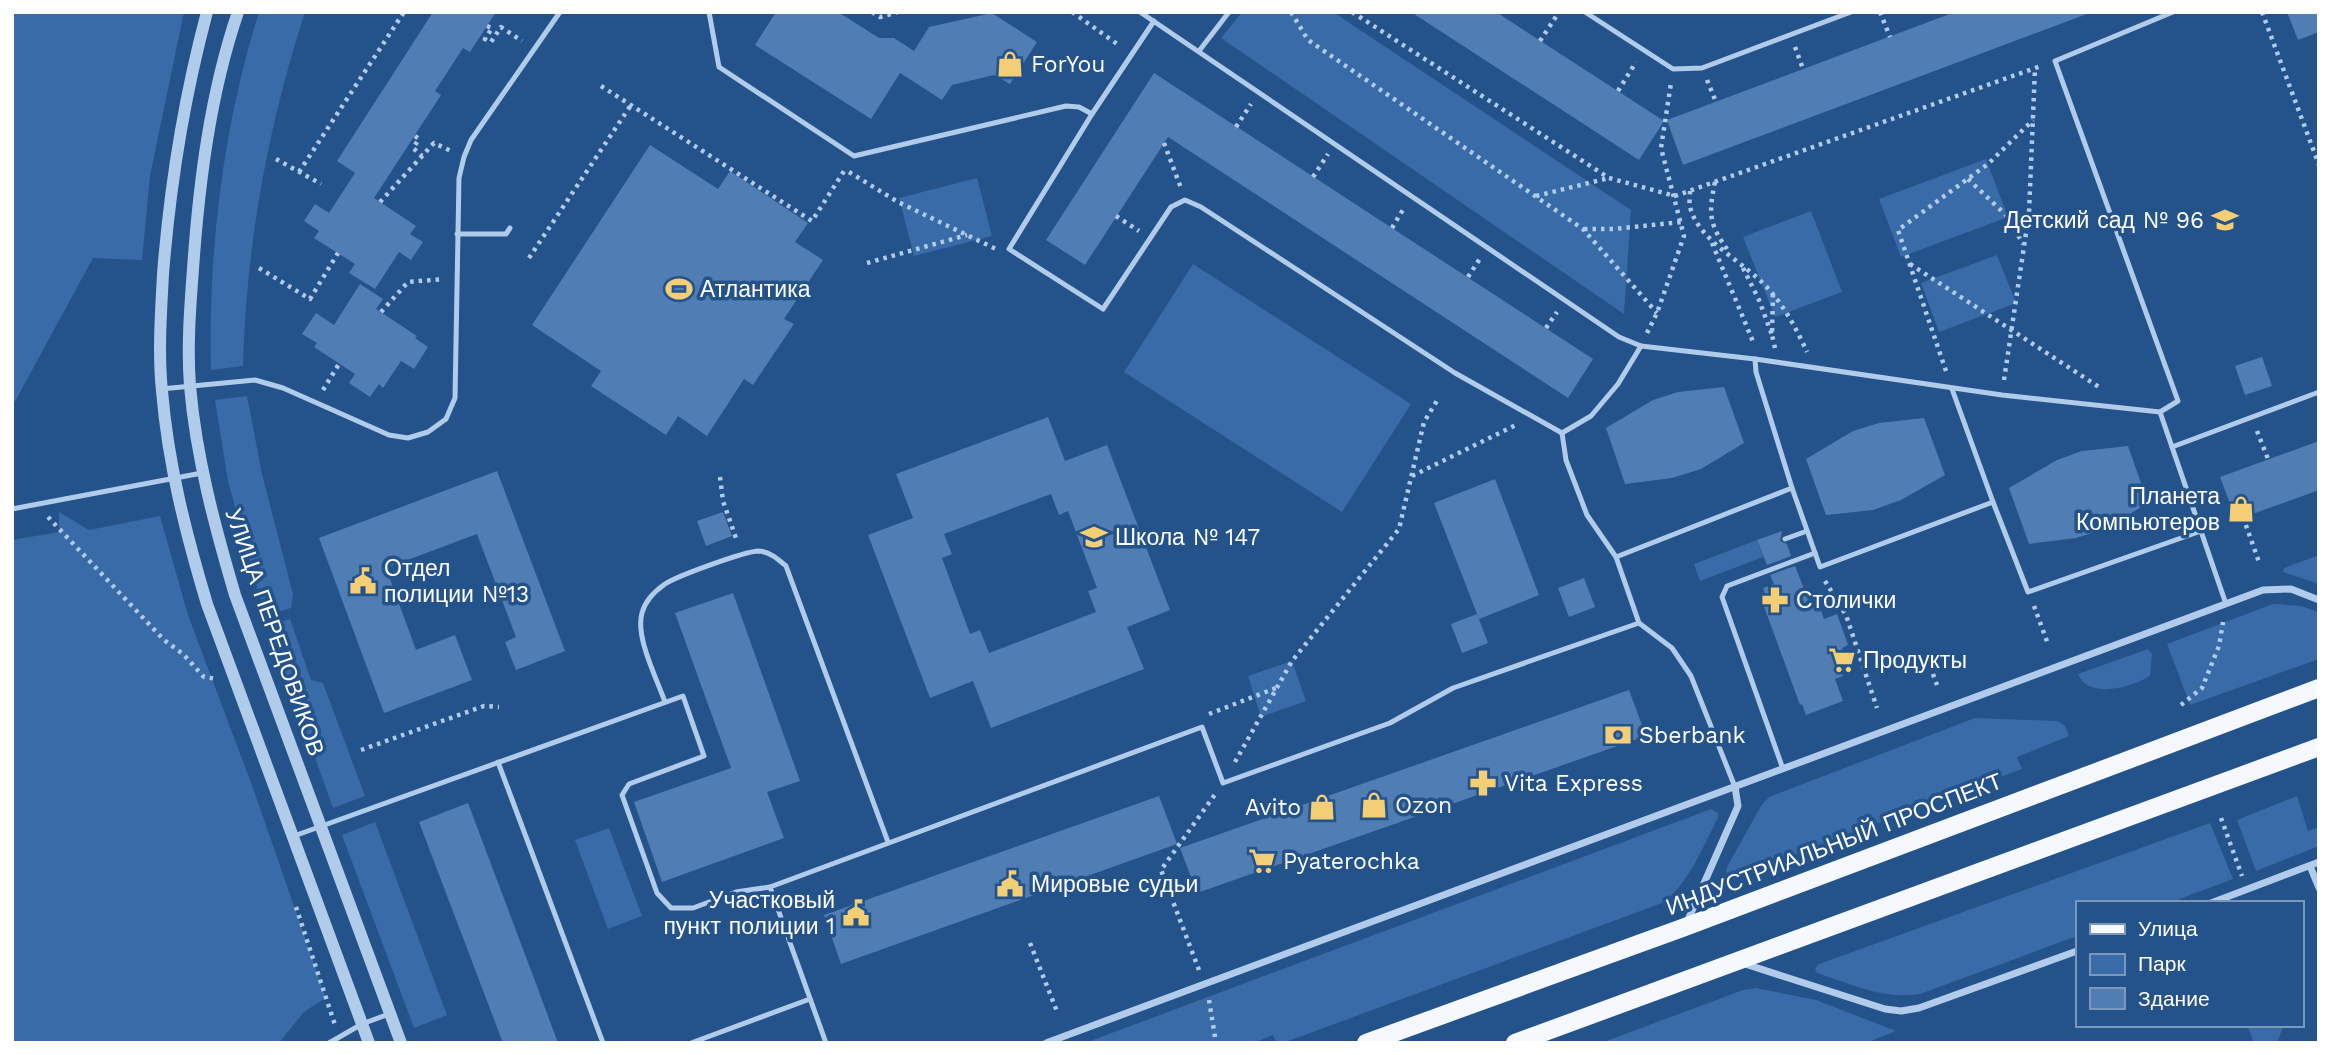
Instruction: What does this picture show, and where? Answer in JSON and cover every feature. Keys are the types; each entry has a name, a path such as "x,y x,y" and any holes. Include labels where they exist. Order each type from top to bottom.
{"main road":[{"name":"ИНДУСТРИАЛЬНЫЙ ПРОСПЕКТ","path":"1366,1043 1685,927 2319,688"},
{"path":"1515,1043 2319,747"}],"street":[{"path":"207,12 192,71 167,221 161,309 161,389 173,478 207,604 369,1043"},
{"name":"УЛИЦА ПЕРЕДОВИКОВ","path":"238,12 220,78 205,151 196,225 190,314 190,386 202,473 235,594 401,1043"},
{"path":"1046,1043 2263,590 2291,589 2319,600"},
{"path":"1685,927 1738,806 1735,787"},
{"path":"2216,901 2319,862"},
{"path":"2310,866 2319,888"},
{"path":"1738,962 1885,1009 1900,1011 1919,1008 2076,951"}],"lane":[{"path":"161,389 255,380 283,388 389,435 408,438 428,432 446,419 455,398 459,178 464,157 471,140 560,12"},
{"path":"709,12 719,67 854,156 1066,106 1079,107 1091,114"},
{"path":"1140,12 1619,337 1641,346 1755,359 2002,396 2160,412 2178,401 2055,61 2173,12"},
{"path":"1199,51 1229,12"},
{"path":"1585,12 1673,69 1702,68 1851,12"},
{"path":"1153,21 1091,114 1009,249 1103,309 1171,207 1185,200 1201,206 1455,373 1562,433"},
{"path":"457,234 506,234 510,228"},
{"path":"1562,433 1591,416 1618,384 1641,346"},
{"path":"1755,359 1756,372 1792,488 1820,567 1993,502"},
{"path":"1952,389 2028,592 2201,531"},
{"path":"2172,447 2319,392"},
{"path":"2160,412 2226,604"},
{"path":"1562,433 1566,460 1587,515 1616,557 1639,623 1672,649 1691,676 1735,787"},
{"path":"12,509 202,473"},
{"path":"1616,557 1792,488"},
{"path":"1785,539 1807,531"},
{"path":"666,702 640,633 642,614 651,596 667,582 742,555 760,551 775,556 786,566 888,842"},
{"path":"1783,769 1721,597 1727,586 1815,552"},
{"path":"293,837 683,696 704,756 629,784 622,795 657,892 671,908 693,908 736,892 769,887 1202,727 1223,783 1391,723 1453,688 1639,623"},
{"path":"498,762 603,1043"},
{"path":"769,887 826,1043"},
{"path":"691,1043 810,999"},
{"path":"329,1043 362,1024 390,1014"}],"path":[{"path":"299,172 404,12"},
{"path":"872,12 880,17 898,12"},
{"path":"1072,12 1131,55"},
{"path":"1291,12 1308,40 1583,229 1657,313"},
{"path":"1352,12 1609,178 1675,196 2055,61"},
{"path":"1540,41 1559,12"},
{"path":"1881,12 1890,37"},
{"path":"2262,12 2319,165"},
{"path":"488,26 492,28 485,39 491,42 501,27 534,50"},
{"path":"1791,35 1804,69"},
{"path":"1618,91 1643,50"},
{"path":"1702,68 1716,102"},
{"path":"2002,396 2029,212 2035,68"},
{"path":"1641,346 1657,313 1684,236 1661,148 1673,69"},
{"path":"601,86 812,221 854,156"},
{"path":"1236,127 1258,92"},
{"path":"530,258 631,105"},
{"path":"1952,389 1898,230 1988,164 2033,120"},
{"path":"415,136 419,139 413,148 422,156"},
{"path":"1164,143 1185,200"},
{"path":"1313,177 1335,143"},
{"path":"380,202 434,144 464,157"},
{"path":"276,159 321,184"},
{"path":"846,170 898,202 1006,254"},
{"path":"1535,197 1609,178"},
{"path":"1968,179 2008,217 2024,245"},
{"path":"1715,182 1710,207 1711,219 1719,239 1743,267 1758,277 1773,293 1800,337 1814,368"},
{"path":"1690,191 1690,207 1714,243 1733,256"},
{"path":"1392,228 1412,196"},
{"path":"1116,216 1150,238"},
{"path":"1583,229 1613,229 1682,222"},
{"path":"867,262 967,235"},
{"path":"1709,235 1755,346 1755,359"},
{"path":"259,268 310,299 338,253"},
{"path":"1909,263 2130,408"},
{"path":"1743,267 1772,335 1777,363"},
{"path":"381,312 408,282 457,278"},
{"path":"1772,335 1773,293"},
{"path":"332,376 339,364"},
{"path":"1196,962 1161,870 1223,783 1292,661 1399,529 1424,422 1438,399"},
{"path":"1412,476 1533,417"},
{"path":"2253,417 2268,459"},
{"path":"720,477 723,501 742,555"},
{"path":"36,504 164,640 183,654 204,677 221,680"},
{"path":"2242,517 2260,565"},
{"path":"1820,567 1825,581 1846,615 1877,708"},
{"path":"2028,592 2048,644"},
{"path":"2181,705 2202,688 2219,646 2226,604"},
{"path":"1927,659 1937,685"},
{"path":"1199,718 1278,687"},
{"path":"361,750 484,706 499,707"},
{"path":"2221,818 2242,876"},
{"path":"1030,943 1058,1014"},
{"path":"1209,999 1216,1043"}],"green space":[{"path":"12,12 184,12 150,176 142,260 93,258 12,407"},
{"path":"259,12 305,12 280,99 261,187 249,276 243,366 211,370 212,279 220,189 236,99"},
{"path":"1242,12 1333,12 1631,210 1624,314 1221,38"},
{"path":"1986,159 2008,217 1901,257 1879,199"},
{"path":"977,178 992,236 914,256 899,198"},
{"path":"1811,211 1842,292 1775,317 1743,237"},
{"path":"1997,255 2016,303 1939,332 1921,283"},
{"path":"1193,264 1411,404 1342,512 1124,372"},
{"path":"247,396 262,474 293,594 291,608 265,616 228,481 215,400"},
{"path":"59,512 89,530 160,516 188,615 253,788 326,998 304,1012 279,1043 12,1043 12,540 59,532"},
{"path":"1757,540 1763,557 1700,581 1694,564"},
{"path":"2319,555 2319,584 2283,572 2284,568"},
{"path":"2273,604 2301,606 2319,612 2319,659 2190,705 2167,644"},
{"path":"290,619 311,680 323,683 365,796 333,808 268,626"},
{"path":"2148,649 2152,654 2150,676 2133,684 2100,689 2083,682 2078,674"},
{"path":"1292,661 1306,701 1261,717 1248,676"},
{"path":"1975,718 2058,721 2065,726 2069,736 2017,757 2022,769 1735,877 1729,877 1726,873 1761,806 1769,797"},
{"path":"2297,796 2308,831 2319,827 2319,846 2256,871 2237,820"},
{"path":"1711,809 1718,813 1718,818 1701,852 1680,886 1662,903 1283,1043 1276,1043 1273,1035 1253,1043 1085,1043"},
{"path":"375,822 447,1015 414,1028 342,835"},
{"path":"2210,823 2233,879 2174,901 2076,901 2076,936 1920,994 1894,995 1868,990 1817,973 1815,969 1819,964"},
{"path":"609,828 642,916 608,929 575,840"},
{"path":"1756,988 1816,1000 1896,1031 1866,1043 1601,1043 1743,990"},
{"path":"2248,1027 2283,1027 2277,1043 2254,1043"}],"building":[{"path":"433,12 496,12 470,52 463,48 435,91 441,95 374,198 416,226 410,234 423,242 411,260 399,252 375,289 349,273 355,264 314,238 319,231 304,221 315,204 329,213 355,173 337,161"},
{"path":"776,12 838,12 879,38 894,38 914,51 929,27 992,13 1037,42 1010,84 994,75 952,85 942,100 900,73 871,119 755,45"},
{"path":"1411,12 1496,12 1664,121 1639,160"},
{"path":"1955,12 2087,14 1683,165 1667,120"},
{"path":"2287,12 2319,12 2319,32 2298,40"},
{"path":"1154,73 1593,359 1568,398 1168,137 1085,265 1046,240"},
{"name":"Атлантика","path":"650,145 718,189 730,171 808,223 795,242 823,260 784,319 794,324 753,385 744,379 707,436 678,416 666,435 591,386 601,371 532,325"},
{"path":"360,284 383,299 376,309 417,336 415,338 428,347 414,369 401,361 383,388 379,384 370,397 349,383 355,374 314,347 317,343 302,334 316,313 334,325"},
{"path":"2262,357 2272,386 2245,395 2235,366"},
{"path":"1724,387 1744,443 1701,469 1672,478 1625,484 1606,428 1653,400 1678,392"},
{"path":"1048,417 1065,461 1107,445 1170,610 1127,627 1144,669 991,728 973,681 930,698 868,535 913,518 896,474","holes":["1051,494 1059,515 1068,511 1097,588 1088,591 1096,612 989,653 980,630 970,634 942,558 952,554 944,534"]},
{"path":"1924,418 1945,475 1901,500 1873,510 1826,515 1806,459 1853,431 1879,423"},
{"path":"2319,441 2319,490 2236,520 2220,477"},
{"path":"2128,446 2148,503 2105,529 2076,538 2029,544 2009,488 2057,460 2082,451"},
{"name":"Отдел полиции №13","path":"497,471 565,651 516,670 505,642 516,637 477,534 386,568 416,650 455,635 472,680 384,713 319,538"},
{"path":"1495,479 1539,595 1479,619 1434,503"},
{"path":"723,512 732,536 706,546 697,521"},
{"path":"1782,531 1780,541 1787,544 1791,556 1767,565 1757,540"},
{"path":"1795,566 1808,599 1816,596 1824,619 1837,614 1848,645 1842,648 1847,662 1839,665 1843,676 1835,679 1843,701 1806,715 1762,601 1767,599 1763,588 1774,584 1770,575"},
{"path":"1584,578 1595,607 1569,617 1558,588"},
{"path":"733,593 800,781 767,792 784,838 662,882 634,802 731,768 675,613"},
{"path":"1477,614 1488,643 1462,653 1451,624"},
{"path":"1629,690 1646,736 1197,893 1180,848"},
{"path":"1159,796 1177,844 841,964 824,915"},
{"path":"468,803 558,1043 503,1043 419,822"}],"place":[{"name":"ForYou","path":"1010,64"},
{"name":"Детский сад № 96","path":"2225,220"},
{"name":"Атлантика","path":"679,289"},
{"name":"Планета Компьютеров","path":"2241,509"},
{"name":"Школа № 147","path":"1094,537"},
{"name":"Отдел полиции №13","path":"363,581"},
{"name":"Столички","path":"1775,600"},
{"name":"Продукты","path":"1842,660"},
{"name":"Sberbank","path":"1618,735"},
{"name":"Vita Express","path":"1483,783"},
{"name":"Ozon","path":"1374,805"},
{"name":"Avito","path":"1322,807"},
{"name":"Pyaterochka","path":"1262,861"},
{"name":"Мировые судьи","path":"1010,884"},
{"name":"Участковый пункт полиции 1","path":"856,913"}]}
